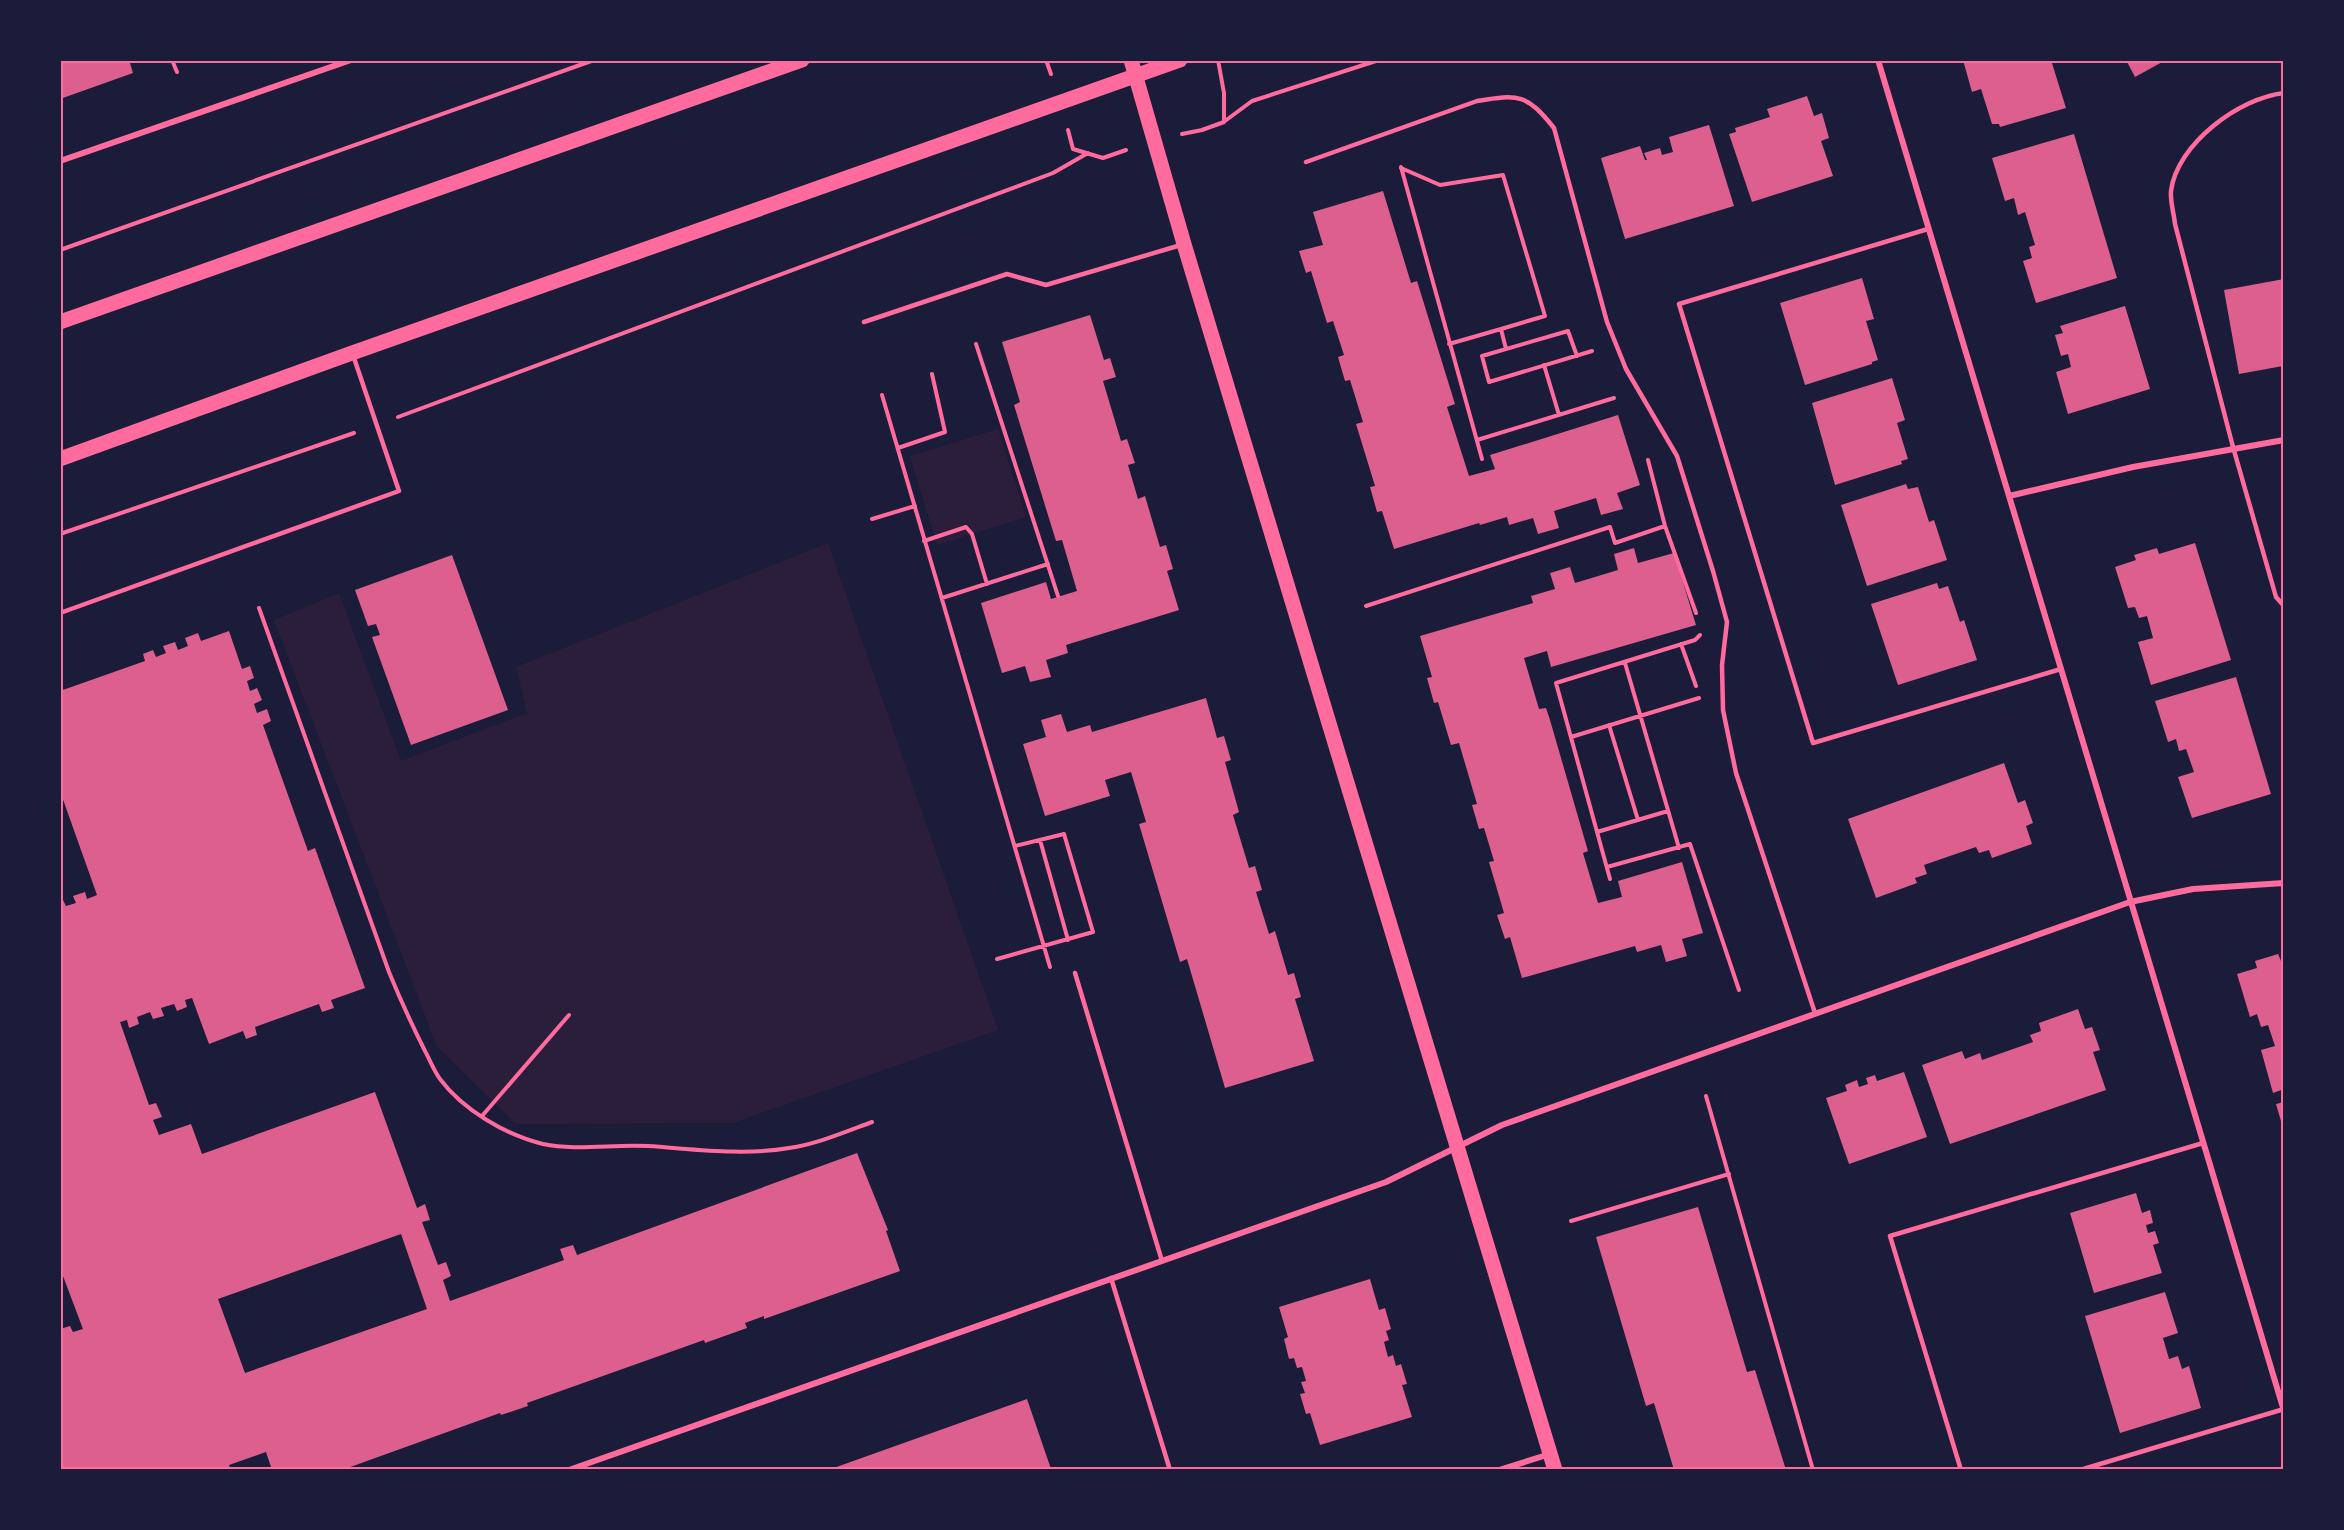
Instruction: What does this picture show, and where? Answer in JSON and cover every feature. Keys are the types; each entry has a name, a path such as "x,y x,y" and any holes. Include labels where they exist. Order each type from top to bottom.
{"main road":[{"path":"60,322 802,60"},
{"path":"60,459 1133,67 1180,60"},
{"path":"1133,67 1184,244 1555,1470"}],"street":[{"path":"60,161 351,60"},
{"path":"1878,60 2284,1410"},
{"path":"2008,496 2133,467 2233,447 2284,440"},
{"path":"568,1470 1386,1182 1502,1125 2130,902 2193,889 2284,883"},
{"path":"1499,1470 1550,1454"}],"lane":[{"path":"2284,93 2274,94 2239,107 2203,135 2179,165 2171,192 2175,224 2233,447 2276,597 2284,606"},
{"path":"1306,162 1477,101 1507,96 1524,99 1540,111 1554,128 1607,322 1626,369 1677,456 1713,571 1727,622 1722,665 1723,710 1736,773 1815,1013"},
{"path":"1928,229 1679,304 1813,743 2061,669"},
{"path":"864,322 1007,274 1046,285 1184,244"},
{"path":"60,613 399,491 352,353"},
{"path":"1075,973 1162,1261"},
{"path":"1961,1470 1890,1236 2203,1143"},
{"path":"1111,1278 1170,1470"},
{"path":"2079,1470 2284,1410"}],"path":[{"path":"172,60 177,72"},
{"path":"60,250 594,60"},
{"path":"1218,60 1224,93 1224,122"},
{"path":"1202,130 1224,122 1252,101 1379,60"},
{"path":"1073,149 1103,158"},
{"path":"60,534 377,426 1053,173 1088,153"},
{"path":"1449,344 1545,316 1503,175 1440,185 1401,167 1449,344 1482,459"},
{"path":"1501,329 1506,349"},
{"path":"1577,356 1568,331 1482,356 1489,382 1616,345"},
{"path":"976,344 1058,596"},
{"path":"1544,365 1559,416"},
{"path":"898,448 945,432 932,374"},
{"path":"882,395 1053,976"},
{"path":"1477,440 1618,397"},
{"path":"1646,449 1665,526 1696,614"},
{"path":"872,519 915,506"},
{"path":"1365,606 1610,527 1615,543 1665,526"},
{"path":"924,541 966,527 972,534 987,584"},
{"path":"942,598 1048,564"},
{"path":"259,608 389,972 440,1079 464,1102 482,1116 514,1134 544,1144 580,1146 636,1145 724,1151 788,1149 813,1143 872,1122"},
{"path":"1610,879 1556,682 1695,640 1701,634 1700,625"},
{"path":"1571,736 1700,698 1681,644"},
{"path":"1625,663 1678,848"},
{"path":"1609,724 1638,820"},
{"path":"1598,832 1668,811"},
{"path":"997,959 1093,932 1064,834 1015,846"},
{"path":"1040,840 1068,940"},
{"path":"1607,867 1690,844 1739,990"},
{"path":"482,1116 569,1015"},
{"path":"1706,1096 1814,1470"},
{"path":"1571,1221 1729,1174"}],"shaded area":[{"path":"998,429 1026,517 937,545 910,456"},
{"path":"828,543 998,1030 733,1123 516,1124 437,1047 274,620 339,593 401,761 527,713 516,667"}],"building":[{"path":"60,60 129,60 133,73 60,99"},
{"path":"1963,60 2051,60 2066,108 2000,127 1999,124 1992,124 1981,89 1972,92"},
{"path":"2126,60 2166,60 2135,77"},
{"path":"1807,96 1814,116 1822,113 1829,138 1821,141 1833,176 1752,202 1729,134 1736,132 1735,128 1770,117 1767,109"},
{"path":"1709,125 1734,206 1625,239 1601,158 1640,146 1647,160 1644,153 1660,148 1662,155 1673,152 1669,137"},
{"path":"2074,134 2117,278 2036,303 2023,261 2032,258 2029,247 2035,245 2025,212 2018,215 2014,198 2005,201 1992,158"},
{"path":"1383,191 1411,283 1417,281 1455,404 1447,407 1469,476 1495,469 1490,455 1618,415 1640,485 1617,493 1623,509 1601,515 1596,498 1554,511 1559,528 1538,534 1533,518 1509,525 1507,517 1480,525 1479,523 1394,549 1382,511 1377,512 1370,487 1375,486 1356,424 1363,422 1350,380 1345,381 1338,357 1344,355 1333,321 1327,323 1311,271 1306,273 1299,251 1323,245 1313,212"},
{"path":"1862,278 1874,319 1866,321 1878,360 1872,364 1805,385 1780,303"},
{"path":"2284,279 2283,366 2239,374 2224,290"},
{"path":"2125,306 2150,389 2068,414 2056,372 2071,367 2068,354 2061,356 2055,335 2063,333 2060,326"},
{"path":"1090,315 1104,360 1110,358 1116,377 1103,381 1121,441 1127,439 1135,463 1128,465 1138,499 1145,496 1160,547 1166,545 1173,569 1167,571 1179,610 1066,645 1068,653 1046,660 1051,677 1030,682 1025,666 1002,673 981,603 1046,582 1051,599 1077,591 1062,540 1056,541 1014,405 1020,402 1002,342"},
{"path":"1892,378 1905,420 1897,423 1908,459 1901,461 1902,464 1835,485 1812,403"},
{"path":"1906,484 1908,489 1918,487 1929,522 1934,520 1947,560 1867,586 1841,505"},
{"path":"2195,543 2231,660 2151,685 2138,642 2153,638 2147,616 2139,618 2135,607 2128,608 2115,567 2136,560 2134,555 2157,548 2159,554"},
{"path":"1634,548 1638,563 1674,553 1696,625 1551,667 1547,651 1524,658 1539,709 1546,708 1550,720 1588,851 1583,853 1598,903 1622,897 1618,881 1682,862 1703,933 1682,939 1687,956 1666,962 1661,945 1637,952 1635,946 1522,978 1510,937 1505,939 1497,915 1504,913 1489,862 1494,861 1484,828 1479,829 1472,805 1477,804 1459,743 1451,745 1438,702 1434,703 1427,678 1432,677 1420,636 1533,603 1531,596 1555,589 1550,573 1570,567 1575,583 1618,570 1614,554"},
{"path":"452,555 508,710 411,745 372,637 380,635 376,624 368,626 355,590"},
{"path":"1937,583 1939,589 1948,586 1960,622 1964,620 1977,660 1898,685 1871,604"},
{"path":"229,631 242,669 250,666 254,678 247,681 250,691 257,688 262,700 254,704 257,713 267,709 271,721 263,725 308,851 315,848 365,988 331,1000 334,1008 322,1012 319,1004 255,1027 257,1035 246,1039 243,1031 209,1044 192,998 185,1000 187,1007 177,1011 174,1004 161,1008 164,1016 153,1019 150,1012 137,1017 139,1024 129,1028 127,1020 120,1022 149,1105 156,1103 162,1117 153,1120 159,1135 191,1124 202,1154 375,1092 417,1208 425,1204 430,1220 422,1222 438,1265 446,1262 451,1276 443,1280 450,1301 564,1260 560,1249 573,1245 577,1255 857,1153 888,1230 886,1231 900,1271 764,1319 764,1316 745,1323 747,1328 705,1343 704,1340 527,1403 528,1406 501,1415 500,1413 342,1470 272,1470 266,1452 229,1465 231,1470 60,1470 60,1329 70,1326 73,1332 83,1329 60,1268 60,901 63,900 66,906 76,903 73,896 85,892 87,899 97,895 60,791 60,691 145,661 143,654 153,650 156,657 166,653 163,646 175,642 178,650 188,646 185,638 198,633 201,641","holes":["401,1234 427,1309 245,1373 218,1299"]},
{"path":"2236,677 2271,794 2192,818 2178,777 2194,772 2186,749 2179,751 2176,739 2168,742 2155,701"},
{"path":"1206,698 1217,738 1224,736 1231,760 1225,762 1239,812 1233,815 1249,868 1255,866 1262,890 1256,892 1269,934 1275,931 1288,975 1294,973 1301,997 1295,999 1314,1061 1225,1088 1187,959 1180,962 1139,824 1146,822 1131,772 1105,780 1110,796 1045,816 1023,744 1046,737 1041,720 1061,714 1067,732 1090,725 1092,732"},
{"path":"2004,763 2018,803 2025,800 2033,823 2026,826 2032,844 1992,858 1989,850 1979,853 1976,847 1924,865 1927,874 1915,878 1917,883 1876,898 1848,819"},
{"path":"2278,954 2281,961 2284,960 2284,1089 2273,1093 2261,1050 2275,1046 2268,1025 2261,1027 2257,1014 2250,1017 2237,974 2257,968 2255,961"},
{"path":"2078,1009 2085,1029 2092,1027 2100,1050 2093,1052 2106,1090 1950,1144 1922,1065 1962,1051 1965,1059 1980,1053 1982,1060 2033,1042 2030,1035 2041,1031 2039,1023"},
{"path":"1904,1072 1927,1137 1849,1164 1826,1098 1847,1091 1845,1085 1857,1080 1859,1087 1868,1084 1866,1078 1875,1075 1877,1081"},
{"path":"2284,1102 2284,1128 2283,1128 2276,1104"},
{"path":"2136,1193 2142,1213 2150,1210 2153,1223 2146,1225 2148,1233 2155,1231 2159,1243 2153,1245 2162,1273 2094,1293 2070,1213"},
{"path":"1698,1207 1747,1372 1755,1370 1786,1470 1674,1470 1654,1403 1646,1406 1596,1237"},
{"path":"1370,1279 1379,1310 1385,1308 1391,1329 1386,1331 1389,1340 1384,1342 1388,1357 1393,1355 1396,1366 1401,1364 1407,1384 1402,1385 1412,1417 1320,1445 1310,1413 1306,1414 1300,1394 1305,1393 1301,1382 1306,1381 1302,1367 1297,1368 1294,1358 1289,1359 1284,1339 1288,1337 1279,1307"},
{"path":"2165,1292 2178,1333 2163,1338 2169,1359 2178,1356 2182,1369 2189,1366 2201,1408 2120,1433 2085,1316"},
{"path":"1027,1399 1051,1469 828,1470"}]}
